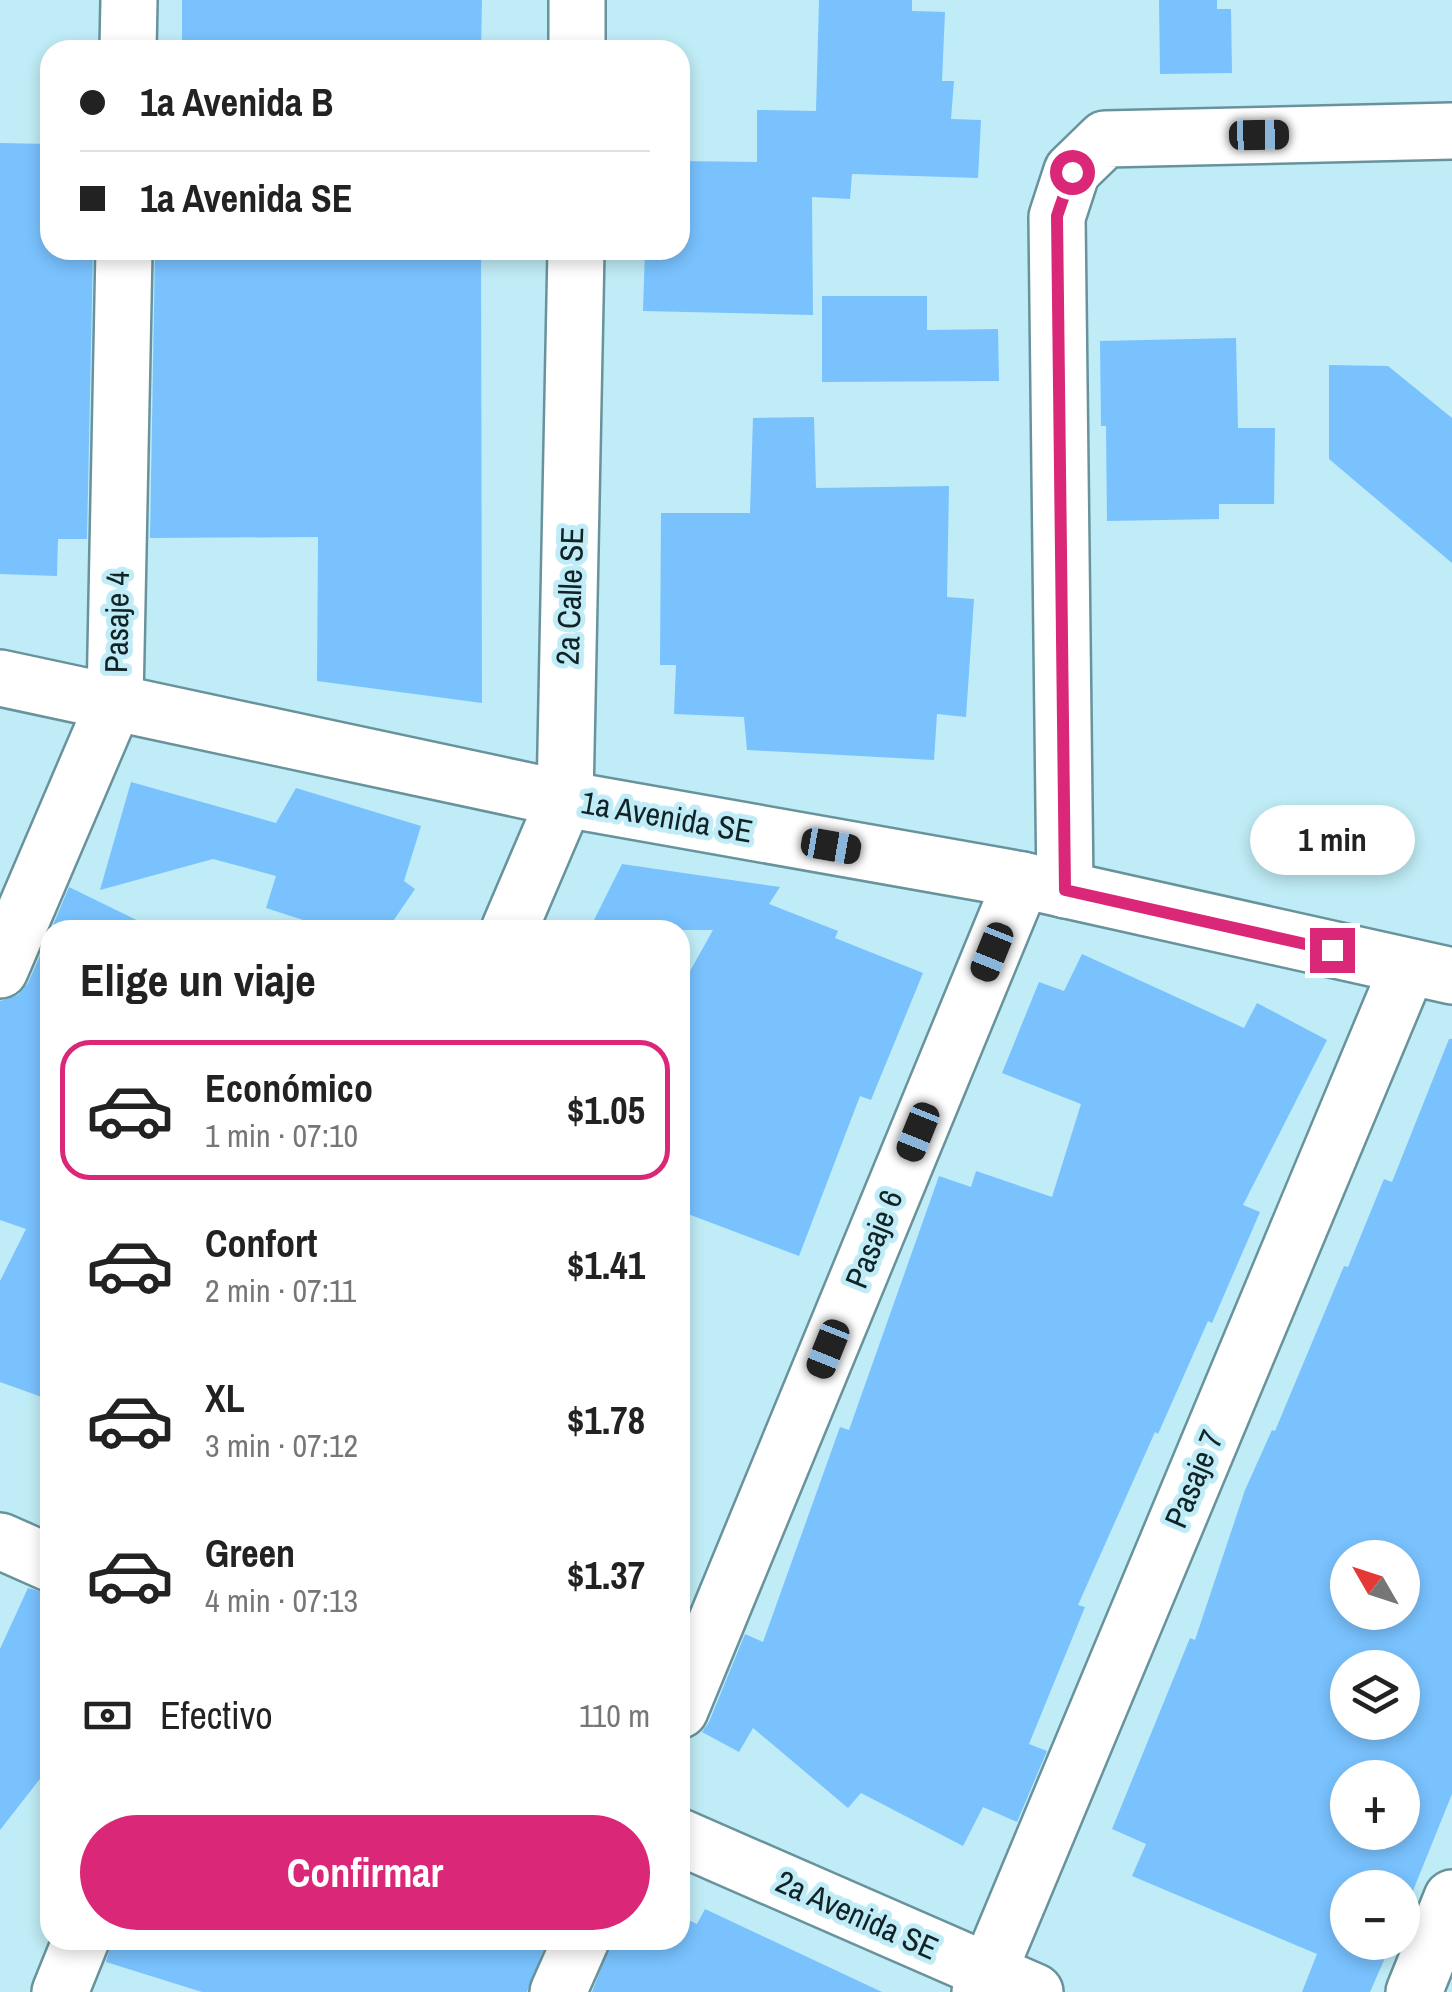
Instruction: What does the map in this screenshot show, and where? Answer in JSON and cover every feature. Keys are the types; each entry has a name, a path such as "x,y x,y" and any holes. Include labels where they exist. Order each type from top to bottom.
{"street":[{"path":"128,40 129,0"},
{"path":"577,0 577,40"},
{"path":"1043,885 1057,216 1072,172 1105,139 1452,130"},
{"name":"Pasaje 4","path":"0,970 115,701 124,260"},
{"name":"2a Calle SE","path":"513,920 565,799 576,260"},
{"name":"1a Avenida SE","path":"0,678 565,799 1043,885 1430,972"},
{"name":"Pasaje 6","path":"690,1687 1043,885"},
{"name":"Pasaje 7","path":"1001,1985 1430,972"},
{"path":"0,1541 40,1559"},
{"name":"2a Avenida SE","path":"690,1842 1001,1985"},
{"path":"1414,1992 1452,1898"},
{"path":"60,1992 77,1950"},
{"path":"558,1992 577,1950"}],"building":[{"path":"182,0 482,0 481,40 182,40"},
{"path":"819,0 912,0 912,11 945,12 942,81 954,81 951,119 981,120 978,178 852,174 850,199 812,197 813,315 643,311 645,260 690,260 690,161 757,162 757,110 816,111"},
{"path":"1159,0 1217,0 1217,9 1231,9 1232,73 1160,74"},
{"path":"0,143 40,144 40,260 93,260 87,539 58,539 57,576 0,574"},
{"path":"155,260 481,260 482,703 317,681 318,537 150,538"},
{"path":"822,296 927,296 927,330 998,329 999,381 822,382"},
{"path":"1236,338 1238,428 1275,428 1274,504 1219,504 1219,519 1107,521 1100,341"},
{"path":"1329,365 1388,366 1452,418 1452,563 1329,459"},
{"path":"814,417 816,488 949,486 947,597 974,599 966,717 937,714 934,760 747,750 744,717 674,714 676,665 660,665 661,513 750,513 753,418"},
{"path":"131,782 276,823 296,788 421,826 404,881 415,889 394,920 303,920 266,908 276,876 213,859 100,890"},
{"path":"622,864 780,887 769,904 838,931 835,938 923,973 871,1100 860,1096 799,1256 690,1215 690,971 713,930 690,930 690,920 594,920"},
{"path":"69,887 137,920 55,920"},
{"path":"1082,954 1244,1028 1257,1003 1327,1040 1243,1205 1260,1212 1212,1323 1208,1321 1158,1434 1155,1432 1078,1605 1085,1607 1029,1744 1047,1751 1017,1822 983,1807 963,1846 861,1793 848,1808 753,1728 739,1752 702,1732 745,1634 763,1642 840,1427 849,1430 939,1176 971,1187 976,1171 1052,1197 1081,1104 1002,1073 1039,982 1064,991"},
{"path":"40,956 40,1396 0,1382 0,1281 26,1229 0,1220 0,1001 18,995"},
{"path":"1452,1039 1452,1794 1420,1873 1420,1870 1330,1870 1330,1960 1384,1960 1370,1992 1302,1992 1317,1954 1132,1876 1146,1844 1112,1829 1190,1638 1195,1640 1245,1490 1272,1430 1275,1431 1384,1179 1392,1182"},
{"path":"28,1588 40,1591 40,1779 0,1830 0,1649"},
{"path":"705,1909 882,1992 592,1992 608,1950 690,1950 690,1921 697,1924"},
{"path":"109,1950 543,1950 527,1992 202,1992 106,1962"}],"route":[{"path":"1072,172 1057,216 1065,890 1332,950"}]}
